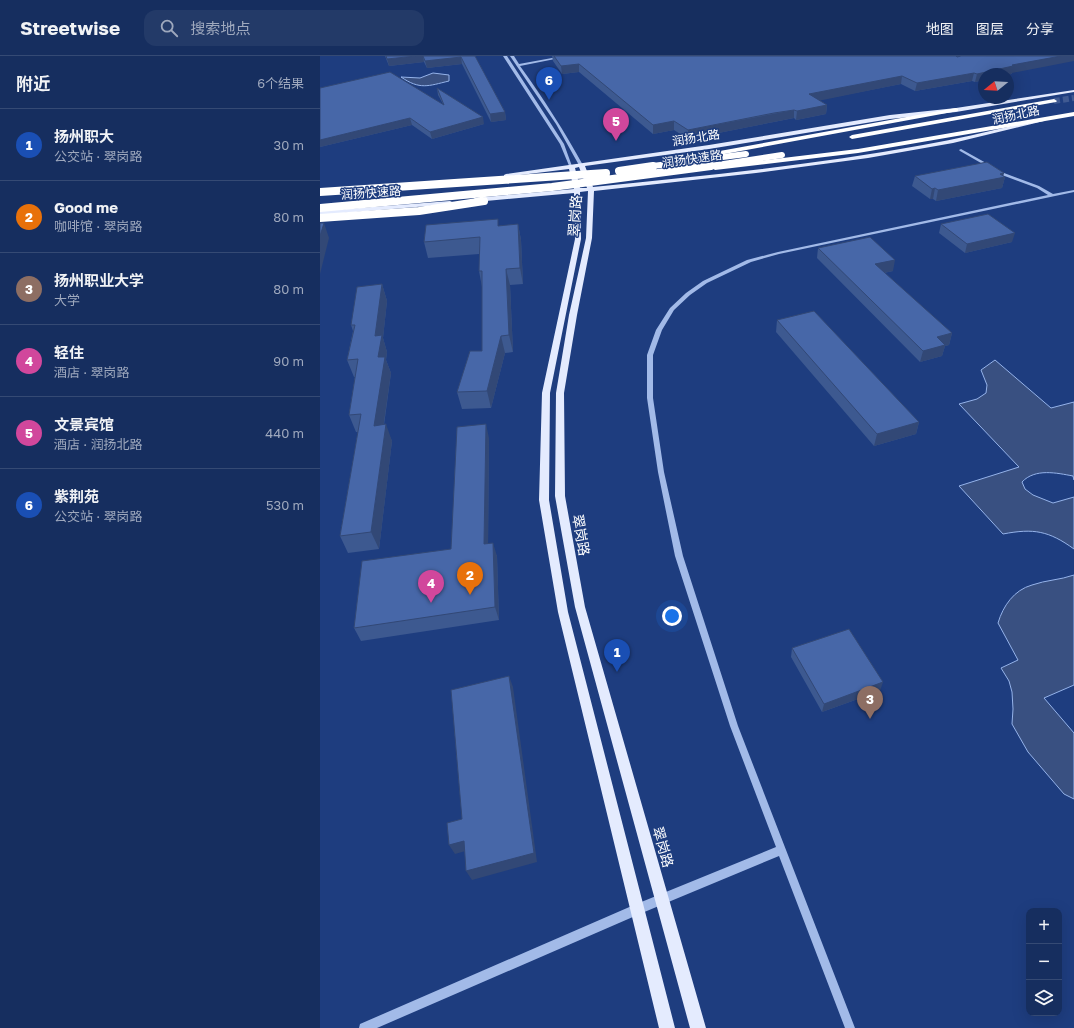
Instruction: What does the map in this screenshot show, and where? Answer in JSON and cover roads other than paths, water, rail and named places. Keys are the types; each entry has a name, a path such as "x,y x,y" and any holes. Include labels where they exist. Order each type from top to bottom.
{"highway":[{"name":"润扬快速路","path":"320,208 421,200 652,176 784,158 844,142 1054,101"},
{"path":"320,192 612,172 956,110"},
{"path":"784,158 858,151 1074,114"},
{"path":"906,135 944,129"},
{"path":"852,144 875,140"},
{"name":"润扬快速路","path":"320,201 414,193 612,172 769,151 807,144"},
{"path":"320,218 418,211 652,176"}],"main road":[{"name":"润扬北路","path":"320,196 418,188 577,167 890,117 956,110 1074,91"},
{"name":"润扬北路","path":"320,213 417,206 592,189 811,164 916,148 1074,114"},
{"name":"翠岗路","path":"577,167 592,189 589,238 573,316 560,393 560,496 580,607 698,1028"},
{"name":"翠岗路","path":"577,167 578,239 546,393 544,500 562,612 667,1028"}],"street":[{"name":"翠岗路","path":"505,56 577,167"},
{"name":"翠岗路","path":"512,56 570,143 577,167"},
{"path":"518,65 568,56"},
{"path":"961,150 1003,174 1038,187 1051,195"},
{"path":"850,1028 734,726 678,556 661,472 650,398 650,355 659,330 672,309 688,294 705,282 749,261 778,253 1074,191"},
{"path":"364,1028 638,909 781,850"}],"water":[{"path":"433,73 449,75 449,81 424,86 414,84 401,77 420,78"},
{"path":"995,360 1051,408 1074,402 1074,480 1073,476 1040,473 1027,478 1022,482 1025,489 1033,495 1053,503 1074,497 1074,549 1057,538 1041,532 1024,531 1003,534 959,486 1019,467 959,404 977,399 986,393 987,385 981,370"},
{"path":"1074,575 1074,685 1044,698 1074,733 1074,799 1064,794 1028,752 1012,724 1012,692 1009,681 1001,668 1018,660 998,623 1006,605 1015,595 1026,587 1037,583"}],"tunnel":[{"path":"1054,101 1074,98"}],"place":[{"name":"紫荆苑","path":"549,100"},
{"name":"文景宾馆","path":"616,141"},
{"name":"Good me","path":"470,595"},
{"name":"轻住","path":"431,603"},
{"name":"扬州职大","path":"617,672"},
{"name":"扬州职业大学","path":"870,719"}]}
